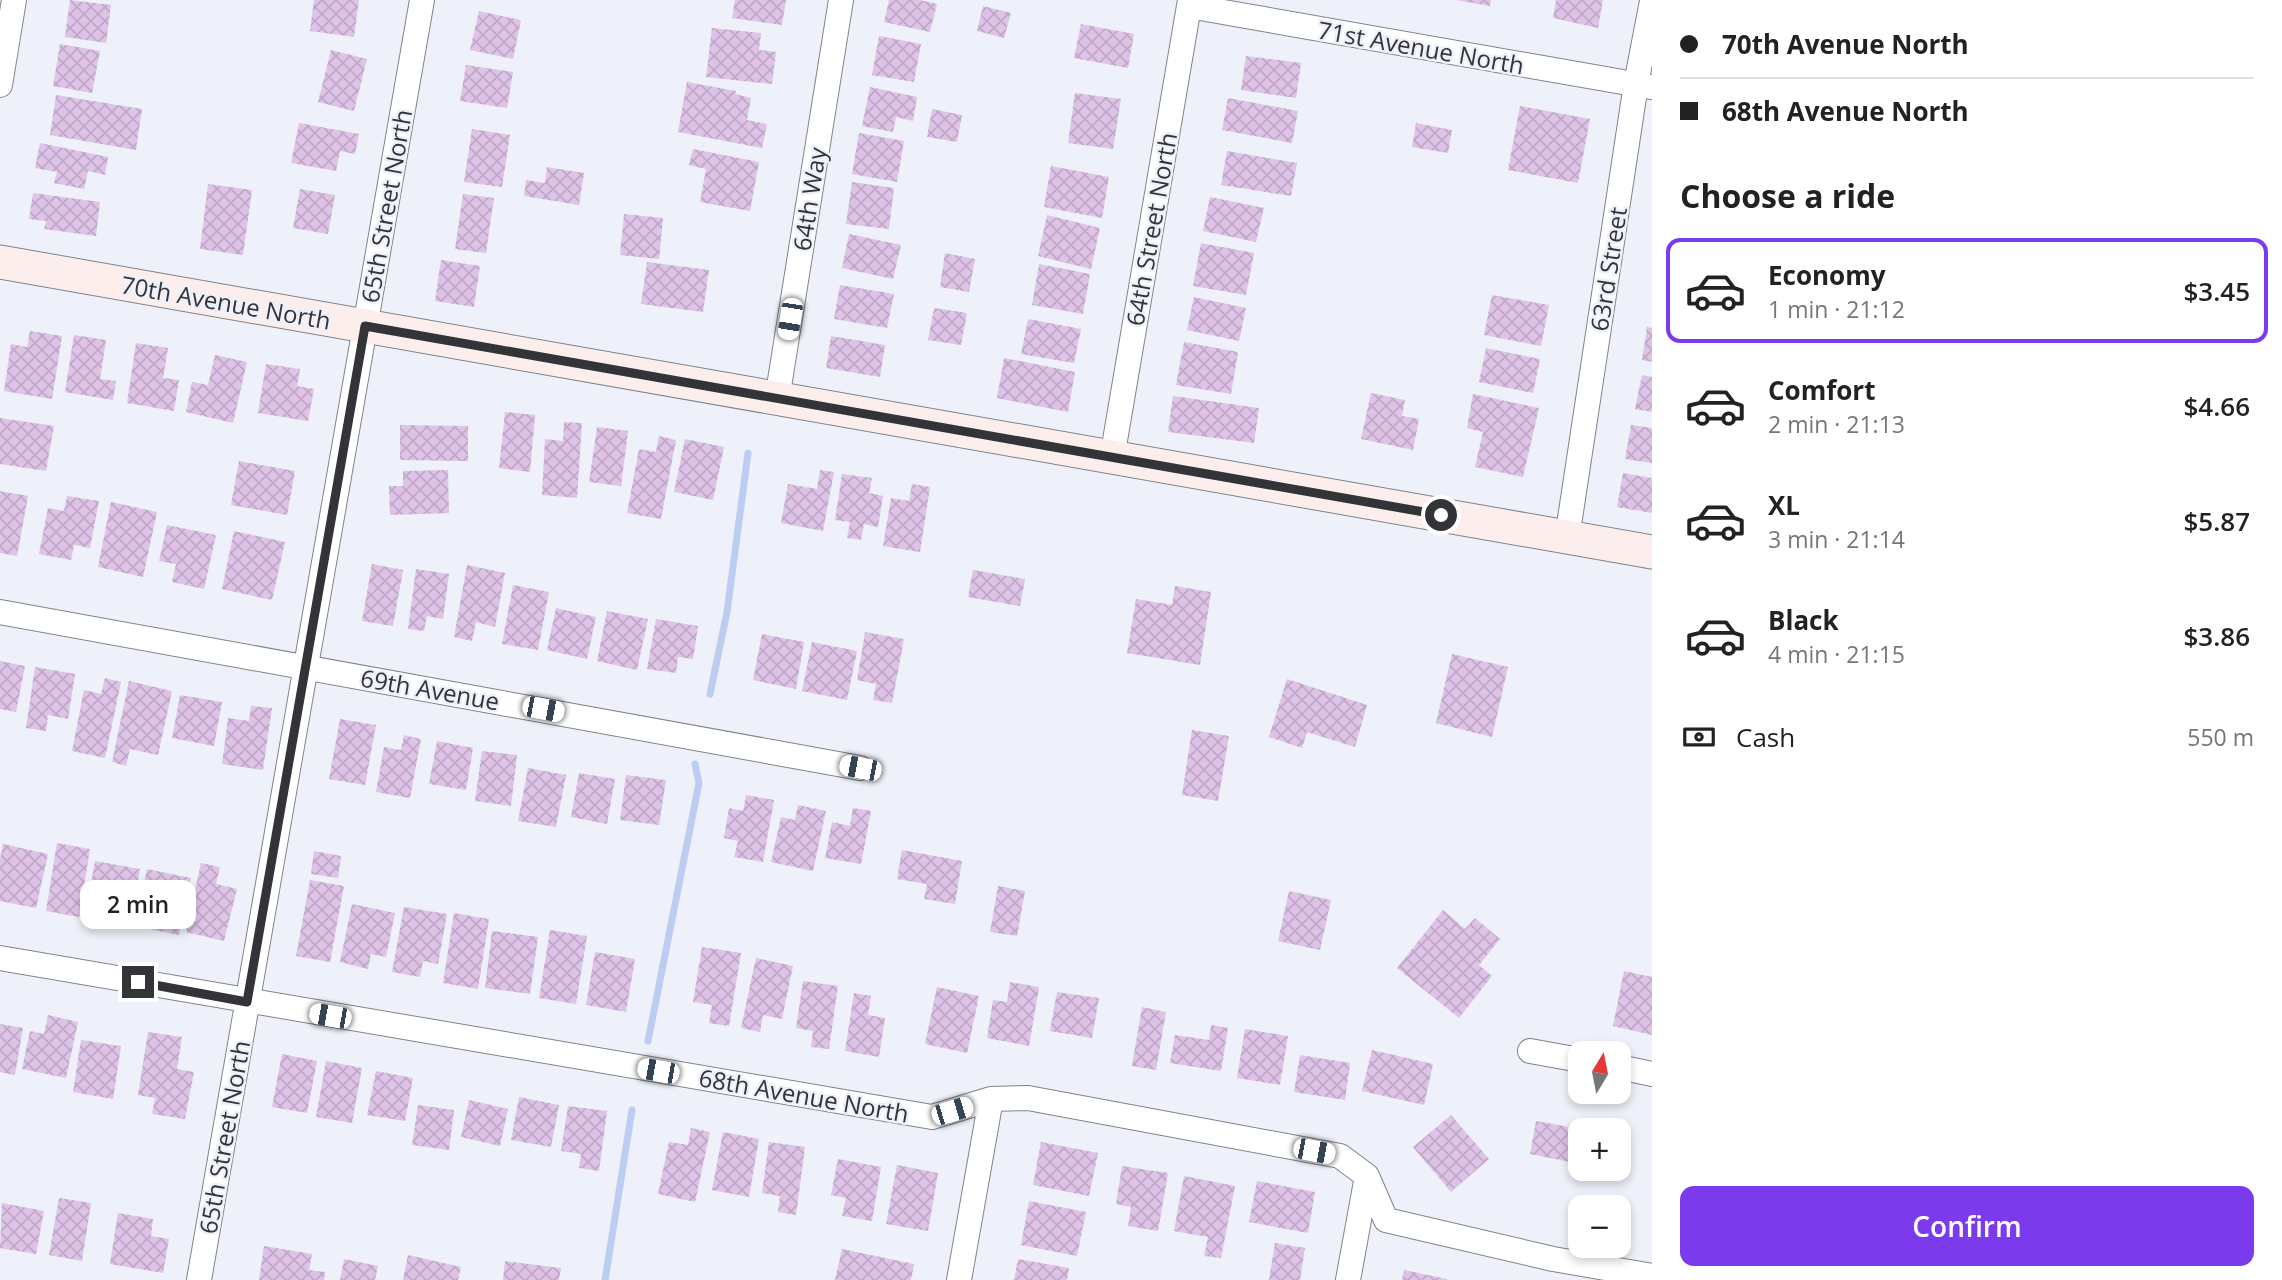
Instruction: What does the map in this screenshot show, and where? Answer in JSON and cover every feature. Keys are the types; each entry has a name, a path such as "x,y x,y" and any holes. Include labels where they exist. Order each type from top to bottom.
{"street":[{"path":"0,85 14,0"},
{"name":"65th Street North","path":"199,1280 422,0"},
{"name":"64th Way","path":"777,399 841,0"},
{"name":"63rd Street","path":"1567,538 1644,85 1652,1"},
{"name":"71st Avenue North","path":"1190,3 1644,85"},
{"name":"64th Street North","path":"1112,458 1190,3"},
{"name":"70th Avenue North","path":"0,262 1652,552"},
{"name":"69th Avenue","path":"0,612 860,768"},
{"name":"68th Avenue North","path":"0,958 932,1117 991,1099 1028,1098 1340,1156 1367,1176"},
{"path":"1531,1051 1568,1058"},
{"path":"1631,1070 1652,1074"},
{"path":"959,1280 991,1099"},
{"path":"1367,1176 1385,1220 1553,1259 1652,1276"},
{"path":"1348,1280 1367,1176"}],"building":[{"path":"70,0 111,5 106,43 65,37"},
{"path":"314,0 359,0 354,37 310,31"},
{"path":"735,0 786,0 782,25 732,18"},
{"path":"889,0 920,0 937,4 930,32 884,22"},
{"path":"1456,0 1491,0 1490,6"},
{"path":"1556,0 1603,0 1598,28 1553,18"},
{"path":"983,6 1011,13 1004,38 977,31"},
{"path":"479,11 521,20 513,59 470,50"},
{"path":"1081,24 1134,34 1128,68 1074,58"},
{"path":"712,28 761,33 759,50 776,52 772,84 706,77"},
{"path":"879,36 921,44 914,82 872,75"},
{"path":"60,44 100,51 92,93 53,86"},
{"path":"331,50 367,59 354,111 318,102"},
{"path":"1246,56 1301,63 1296,98 1241,90"},
{"path":"466,65 513,72 507,108 460,101"},
{"path":"687,82 736,91 735,94 751,98 747,120 767,124 762,148 678,132"},
{"path":"870,87 917,97 913,121 896,117 893,132 862,126"},
{"path":"1075,93 1121,99 1113,149 1068,143"},
{"path":"56,95 142,109 136,150 50,135"},
{"path":"1228,98 1298,111 1292,143 1222,130"},
{"path":"1520,106 1590,119 1578,183 1508,170"},
{"path":"932,109 962,115 957,142 927,137"},
{"path":"299,123 359,134 355,154 340,151 336,171 291,163"},
{"path":"1416,123 1452,130 1448,153 1412,147"},
{"path":"472,129 510,135 502,187 464,182"},
{"path":"859,133 904,141 897,182 852,174"},
{"path":"40,143 108,157 105,175 88,171 84,189 54,183 57,172 35,168"},
{"path":"693,149 759,162 750,211 700,202 706,169 689,165"},
{"path":"1227,151 1297,163 1291,196 1221,185"},
{"path":"1051,166 1109,177 1102,218 1044,207"},
{"path":"547,167 584,173 579,205 524,196 526,180 545,183"},
{"path":"852,182 894,188 889,229 846,224"},
{"path":"208,184 252,190 243,255 200,249"},
{"path":"300,189 335,195 328,234 293,228"},
{"path":"33,193 100,202 96,236 44,229 46,221 29,219"},
{"path":"463,194 494,198 486,253 455,249"},
{"path":"1210,197 1264,208 1256,242 1203,231"},
{"path":"624,214 663,218 659,259 620,255"},
{"path":"1047,215 1100,228 1091,269 1038,256"},
{"path":"849,234 901,245 893,279 842,268"},
{"path":"1201,243 1254,253 1246,295 1193,286"},
{"path":"945,253 975,259 969,292 940,287"},
{"path":"441,260 480,266 474,307 435,301"},
{"path":"647,262 709,270 703,312 641,304"},
{"path":"1039,264 1090,274 1083,314 1032,305"},
{"path":"840,285 894,294 887,328 834,319"},
{"path":"1492,295 1549,305 1541,346 1484,335"},
{"path":"1194,297 1246,308 1239,341 1187,330"},
{"path":"934,308 967,313 961,345 928,340"},
{"path":"1028,319 1081,329 1074,363 1021,354"},
{"path":"1647,327 1652,328 1652,362 1642,360"},
{"path":"30,331 62,336 52,399 4,391 11,344 27,347"},
{"path":"74,335 106,340 100,379 116,381 113,400 65,392"},
{"path":"831,336 885,345 880,377 826,368"},
{"path":"1184,342 1238,352 1231,394 1176,385"},
{"path":"136,343 168,348 163,378 179,380 174,411 127,403"},
{"path":"1486,348 1540,359 1533,393 1479,382"},
{"path":"215,355 247,362 233,423 186,412 192,382 208,385"},
{"path":"1004,358 1075,372 1068,412 997,398"},
{"path":"266,364 300,369 297,386 314,389 308,421 258,413"},
{"path":"1642,375 1652,377 1652,412 1635,409"},
{"path":"1371,393 1405,400 1402,416 1419,419 1413,450 1361,439"},
{"path":"1473,394 1539,408 1523,477 1475,467 1483,432 1467,428"},
{"path":"1173,396 1259,408 1254,443 1168,432"},
{"path":"505,412 535,415 530,472 499,468"},
{"path":"0,418 54,426 46,471 0,464"},
{"path":"564,422 582,423 577,498 542,495 545,439 563,441"},
{"path":"400,425 468,426 468,461 400,460"},
{"path":"1631,425 1652,428 1652,463 1625,459"},
{"path":"597,427 628,431 621,486 589,482"},
{"path":"659,436 676,440 661,519 627,513 639,449 656,452"},
{"path":"685,439 724,447 713,500 674,492"},
{"path":"239,461 295,471 287,515 231,505"},
{"path":"448,470 449,513 390,515 389,486 403,486 403,471"},
{"path":"820,470 834,472 823,531 781,523 788,484 817,489"},
{"path":"1623,473 1652,478 1652,513 1617,507"},
{"path":"842,474 872,478 869,493 883,496 878,527 864,524 861,540 847,538 850,522 835,520"},
{"path":"912,484 930,487 920,552 883,546 891,498 909,501"},
{"path":"0,491 28,496 17,556 0,553"},
{"path":"67,496 99,501 90,548 74,545 71,560 39,554 48,508 64,511"},
{"path":"111,502 157,512 143,577 98,567"},
{"path":"167,525 216,535 204,589 172,582 176,564 159,561"},
{"path":"234,531 285,542 272,600 222,589"},
{"path":"372,564 403,570 393,626 362,621"},
{"path":"467,565 505,573 495,627 476,622 472,641 454,637"},
{"path":"416,569 449,574 443,619 427,616 424,631 408,629"},
{"path":"973,570 1025,579 1020,606 968,597"},
{"path":"513,585 549,592 538,650 502,644"},
{"path":"1175,586 1211,592 1200,665 1127,653 1136,599 1172,605"},
{"path":"556,608 596,617 587,659 547,650"},
{"path":"607,611 648,619 637,670 597,661"},
{"path":"656,619 698,626 693,659 678,657 676,673 647,669"},
{"path":"865,632 904,639 892,703 873,700 876,684 857,680"},
{"path":"762,634 804,642 796,689 753,680"},
{"path":"812,642 857,651 847,700 802,691"},
{"path":"1452,654 1508,667 1492,737 1436,723"},
{"path":"0,661 25,666 16,712 0,709"},
{"path":"35,667 75,674 68,719 48,715 46,731 26,728"},
{"path":"105,678 121,682 105,758 72,751 84,690 101,694"},
{"path":"1287,679 1367,705 1355,747 1307,732 1302,748 1269,737"},
{"path":"129,681 172,691 158,755 130,749 126,766 112,762"},
{"path":"180,695 222,702 214,746 172,738"},
{"path":"251,706 272,708 263,770 222,764 228,718 249,721"},
{"path":"340,719 376,725 365,785 329,779"},
{"path":"1192,730 1229,736 1218,801 1182,795"},
{"path":"404,735 421,739 410,798 376,792 384,747 401,750"},
{"path":"437,741 473,748 466,790 429,784"},
{"path":"482,751 517,755 511,806 475,801"},
{"path":"528,768 566,775 556,827 518,821"},
{"path":"579,773 615,779 607,824 571,817"},
{"path":"626,775 666,780 659,825 620,820"},
{"path":"746,795 774,800 763,862 734,857 738,841 724,838 729,808 743,811"},
{"path":"798,805 826,811 813,871 771,862 781,817 795,820"},
{"path":"853,808 871,811 861,864 825,858 832,822 850,826"},
{"path":"57,843 90,849 79,917 46,911"},
{"path":"3,844 48,854 36,908 0,901 0,859"},
{"path":"902,850 962,861 955,904 924,899 927,884 897,879"},
{"path":"314,851 341,856 338,878 311,874"},
{"path":"95,861 140,869 130,926 85,918"},
{"path":"201,863 220,867 216,884 237,889 224,941 186,932"},
{"path":"147,869 191,878 179,935 135,926"},
{"path":"310,880 344,886 330,962 296,956"},
{"path":"998,886 1025,891 1017,936 990,932"},
{"path":"1289,891 1331,900 1320,950 1278,941"},
{"path":"352,904 395,913 386,957 371,954 368,969 340,962"},
{"path":"404,907 447,914 438,964 423,961 420,977 392,972"},
{"path":"1443,910 1465,929 1475,918 1500,939 1479,965 1492,976 1459,1018 1397,968"},
{"path":"454,913 489,919 478,989 443,983"},
{"path":"550,930 587,936 576,1004 539,998"},
{"path":"492,931 538,937 530,994 485,988"},
{"path":"702,947 741,953 729,1026 709,1023 712,1005 693,1002"},
{"path":"595,952 635,959 626,1012 586,1005"},
{"path":"756,958 793,966 782,1019 763,1015 760,1032 741,1028"},
{"path":"1624,971 1652,977 1652,1035 1613,1026"},
{"path":"803,981 838,986 829,1049 811,1047 813,1031 796,1028"},
{"path":"1010,982 1039,987 1029,1046 987,1038 993,1000 1007,1002"},
{"path":"937,987 979,996 967,1053 925,1044"},
{"path":"1057,992 1099,998 1092,1038 1050,1031"},
{"path":"854,993 871,996 868,1015 885,1018 879,1057 845,1051"},
{"path":"1142,1007 1166,1012 1156,1070 1132,1066"},
{"path":"48,1015 78,1022 66,1078 22,1069 30,1031 44,1034"},
{"path":"0,1024 23,1028 15,1075 0,1072"},
{"path":"1211,1025 1228,1028 1221,1071 1170,1063 1175,1035 1209,1040"},
{"path":"1245,1029 1288,1036 1280,1085 1237,1078"},
{"path":"148,1032 182,1037 177,1069 194,1072 185,1119 152,1114 155,1098 138,1095"},
{"path":"81,1040 121,1046 113,1099 73,1092"},
{"path":"1372,1050 1433,1064 1424,1105 1362,1091"},
{"path":"282,1054 317,1061 307,1113 272,1107"},
{"path":"1300,1055 1350,1063 1345,1100 1294,1092"},
{"path":"326,1061 362,1068 352,1123 316,1117"},
{"path":"376,1071 413,1078 405,1121 367,1115"},
{"path":"519,1097 559,1105 551,1147 511,1140"},
{"path":"469,1100 508,1109 500,1146 461,1137"},
{"path":"418,1105 454,1110 449,1150 412,1145"},
{"path":"568,1106 607,1111 599,1171 579,1168 581,1154 561,1151"},
{"path":"1451,1115 1489,1159 1451,1192 1413,1147"},
{"path":"1536,1121 1568,1127 1568,1162 1530,1154"},
{"path":"691,1128 710,1132 695,1202 658,1194 669,1142 688,1145"},
{"path":"723,1132 759,1139 749,1197 712,1190"},
{"path":"769,1142 805,1147 796,1215 778,1212 780,1196 762,1193"},
{"path":"1041,1142 1098,1153 1089,1196 1033,1185"},
{"path":"838,1159 881,1167 872,1221 842,1216 846,1198 831,1195"},
{"path":"897,1165 938,1173 928,1231 886,1224"},
{"path":"1122,1166 1168,1173 1158,1231 1128,1226 1131,1207 1116,1204"},
{"path":"1184,1176 1235,1186 1221,1258 1204,1256 1208,1237 1174,1231"},
{"path":"1257,1181 1315,1192 1308,1233 1249,1222"},
{"path":"59,1198 91,1203 82,1261 49,1255"},
{"path":"1029,1201 1086,1212 1077,1256 1021,1245"},
{"path":"2,1203 44,1211 36,1254 0,1248"},
{"path":"118,1213 153,1219 151,1236 169,1239 163,1273 110,1264"},
{"path":"1275,1243 1305,1248 1300,1280 1269,1280"},
{"path":"264,1246 312,1254 309,1270 325,1272 324,1280 259,1280"},
{"path":"842,1249 914,1264 911,1280 835,1280"},
{"path":"408,1255 461,1267 458,1280 403,1280"},
{"path":"344,1259 378,1266 375,1280 340,1280"},
{"path":"1018,1259 1069,1268 1067,1280 1014,1280"},
{"path":"505,1261 561,1268 559,1280 503,1280"},
{"path":"1404,1270 1447,1279 1447,1280 1402,1280"}],"waterway":[{"path":"710,694 727,612 748,453"},
{"path":"648,1041 699,783 695,764"},
{"path":"605,1280 632,1110"}],"route":[{"path":"138,982 247,1002 365,326 1441,515"}]}
